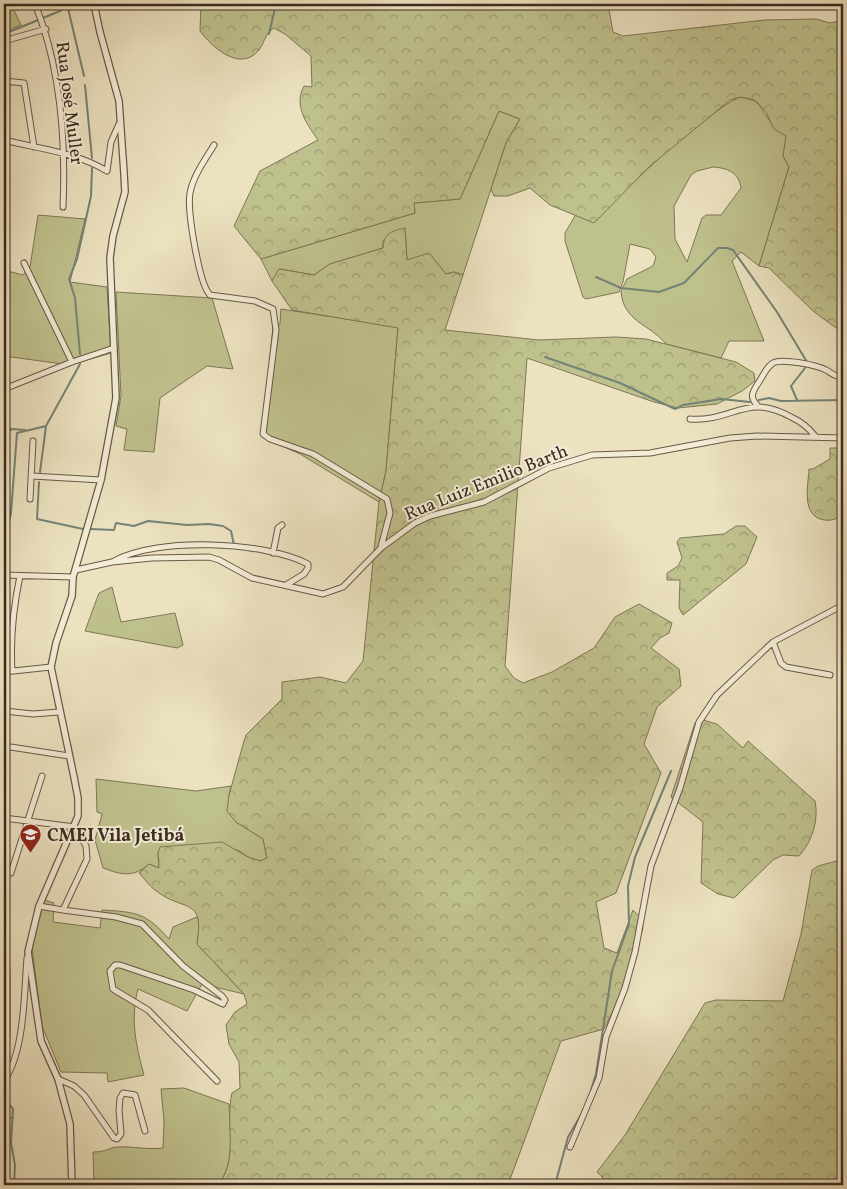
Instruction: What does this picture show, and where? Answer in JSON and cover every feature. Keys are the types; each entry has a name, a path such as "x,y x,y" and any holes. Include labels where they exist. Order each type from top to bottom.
{"street":[{"name":"Rua José Muller","path":"35,4 46,29 54,63 65,154 63,207"},
{"path":"4,1081 12,1064 23,1012 28,952 39,906 74,828 78,808 78,798 51,667 56,643 72,596 73,577 101,480 116,398 110,258 113,236 125,192 119,124 119,101 94,4"},
{"path":"4,41 46,29"},
{"path":"4,81 24,83 34,146"},
{"path":"4,140 65,154 94,163 107,171 111,142 119,124"},
{"path":"214,145 199,169 190,193 190,218 198,264 205,289 210,295 255,301 273,309 276,330 263,434 270,439 313,454 387,499 390,512 380,548"},
{"path":"24,263 72,362"},
{"path":"4,381 5,388 114,348"},
{"path":"757,405 753,401 752,394 767,369 776,362 800,363 825,369 836,376 843,376"},
{"path":"690,419 707,420 757,405 783,412 807,425 815,436"},
{"name":"Rua Luiz Emilio Barth","path":"76,570 112,562 170,557 209,557 219,560 252,578 323,594 343,587 380,548 415,523 430,516 484,502 549,468 592,455 650,453 676,446 757,436 843,438"},
{"path":"30,499 33,441"},
{"path":"32,476 101,480"},
{"path":"273,553 278,528 282,525"},
{"path":"112,562 128,553 140,550 188,545 228,544 273,553 308,564 304,574 286,585"},
{"path":"4,575 73,577"},
{"path":"12,671 10,642 12,618 20,576"},
{"path":"570,1146 599,1078 606,1037 625,988 635,952 651,866 680,788 699,722 717,695 773,642 843,605"},
{"path":"773,642 781,663 786,667 830,675"},
{"path":"4,672 51,667"},
{"path":"4,711 33,714 59,712"},
{"path":"4,746 69,756"},
{"path":"10,873 42,776"},
{"path":"4,818 74,828 86,846 87,859 63,910"},
{"path":"39,906 116,917 142,924 183,966 222,996 225,1000 223,1004 194,990 120,965 115,965 110,971 110,984 113,990 148,1010 217,1081"},
{"path":"28,952 41,1041 58,1080 70,1124 72,1185"},
{"path":"58,1080 77,1089 114,1138 117,1139 121,1134 120,1098 123,1093 134,1095 145,1131"}],"green space":[{"path":"4,4 11,4 21,25 6,31 4,38"},
{"path":"201,4 608,4 613,32 623,36 765,20 816,19 830,23 843,20 843,333 813,311 769,268 759,266 789,167 783,156 786,136 774,129 766,112 755,100 741,97 730,100 650,166 594,223 550,205 530,188 508,196 494,196 491,189 506,143 520,119 499,111 460,199 414,203 415,213 261,259 234,226 260,171 318,140 303,114 300,101 304,86 312,87 311,56 285,34 274,28 267,35 259,50 252,56 243,59 227,55 212,44 200,31"},
{"path":"741,97 757,103 773,124 787,136 783,156 789,167 759,266 741,252 732,261 764,341 729,341 721,358 666,344 660,337 638,322 627,310 621,291 627,279 653,266 656,257 650,249 630,244 623,282 619,292 586,299 583,297 565,241 565,233 576,214 594,222 650,166 680,140 722,107","holes":["713,167 732,172 738,178 741,188 721,215 706,215 702,218 687,262 675,239 674,206 691,175 697,171"]},
{"path":"499,111 520,119 506,143 463,275 454,272 446,274 407,260 405,228 383,241 383,248 330,264 314,275 280,269 272,281 261,259 415,213 414,203 460,199"},
{"path":"38,215 85,219 70,282 107,287 111,353 70,365 4,356 4,270 23,275 30,267"},
{"path":"405,228 407,260 429,253 446,274 454,272 463,275 445,330 539,340 616,337 646,339 736,362 754,373 755,381 742,391 717,404 678,408 654,402 527,358 505,666 514,678 523,683 552,672 594,648 615,617 639,604 672,623 669,633 660,638 651,648 679,669 681,686 657,707 644,744 661,773 616,893 596,902 604,948 617,953 633,910 641,918 643,928 622,993 604,1029 561,1041 508,1185 185,1185 221,1181 226,1171 230,1149 230,1104 232,1093 240,1088 239,1062 229,1044 226,1025 235,1012 247,1004 244,994 197,944 199,929 195,911 190,907 165,897 155,890 139,873 149,864 159,868 158,853 160,847 222,842 248,857 260,861 267,858 263,839 236,822 227,811 229,795 244,741 246,735 282,699 282,682 320,677 346,683 363,661 379,502 386,471 398,328 292,310 272,281 279,269 314,275 330,264 383,248 385,239 389,234"},
{"path":"116,292 212,298 233,369 207,366 160,398 154,452 124,450 127,429 116,426 121,396"},
{"path":"281,309 398,327 386,471 379,502 300,454 262,437 273,327 280,324"},
{"path":"830,448 837,448 843,455 843,515 838,518 824,520 812,513 807,500 807,492 809,469 813,469 830,459"},
{"path":"736,526 745,526 757,537 746,564 683,615 679,608 680,580 667,580 667,573 678,566 682,558 677,542 680,538 724,534"},
{"path":"112,587 121,622 175,613 183,645 177,648 85,631 99,593"},
{"path":"699,719 717,724 743,748 748,741 815,801 816,816 811,837 799,856 783,855 773,860 734,898 718,894 701,883 703,822 671,797 695,723"},
{"path":"96,779 196,791 231,786 229,795 236,822 263,839 267,858 260,861 248,857 238,850 158,853 159,868 149,864 138,872 122,874 103,868 95,840 102,814 97,812"},
{"path":"843,857 843,1148 838,1149 843,1165 843,1185 610,1185 597,1172 625,1135 705,1003 716,1000 783,1001 801,934 812,870"},
{"path":"41,899 54,903 53,922 100,928 102,910 133,913 154,924 169,939 173,927 197,917 200,923 197,944 244,994 202,984 187,1011 138,989 134,1022 144,1075 108,1082 107,1073 61,1072 42,1026 32,948"},
{"path":"4,969 10,970 10,1038 4,1042"},
{"path":"184,1088 229,1104 230,1153 221,1181 185,1185 94,1185 93,1152 117,1147 163,1148 164,1121 161,1089"}],"waterway":[{"path":"4,34 60,11 66,4"},
{"path":"67,4 84,76"},
{"path":"269,34 276,4"},
{"path":"85,85 92,158"},
{"path":"80,354 75,298 69,279 77,259 91,196 92,168"},
{"path":"596,277 621,288 659,292 684,283 718,248 733,250 777,312 807,362"},
{"path":"545,357 620,383 675,409 683,405 721,399 750,402"},
{"path":"40,472 46,426 80,364"},
{"path":"797,400 791,386 805,368"},
{"path":"759,400 769,398 781,401 843,400"},
{"path":"4,530 8,525 11,513 17,433 46,426"},
{"path":"4,433 12,429 25,430"},
{"path":"39,482 37,519 83,529"},
{"path":"90,529 114,530 116,523 134,526 148,521 187,525 209,524 223,526 231,531 234,545"},
{"path":"591,1090 596,1074 612,971 629,924 628,886 635,857 671,771"},
{"path":"7,1082 9,1104 13,1109 11,1143 15,1165 14,1185"},
{"path":"555,1185 568,1137 581,1115"},
{"path":"4,1117 13,1118"}],"place":[{"name":"CMEI Vila Jetibá","path":"31,854"}]}
